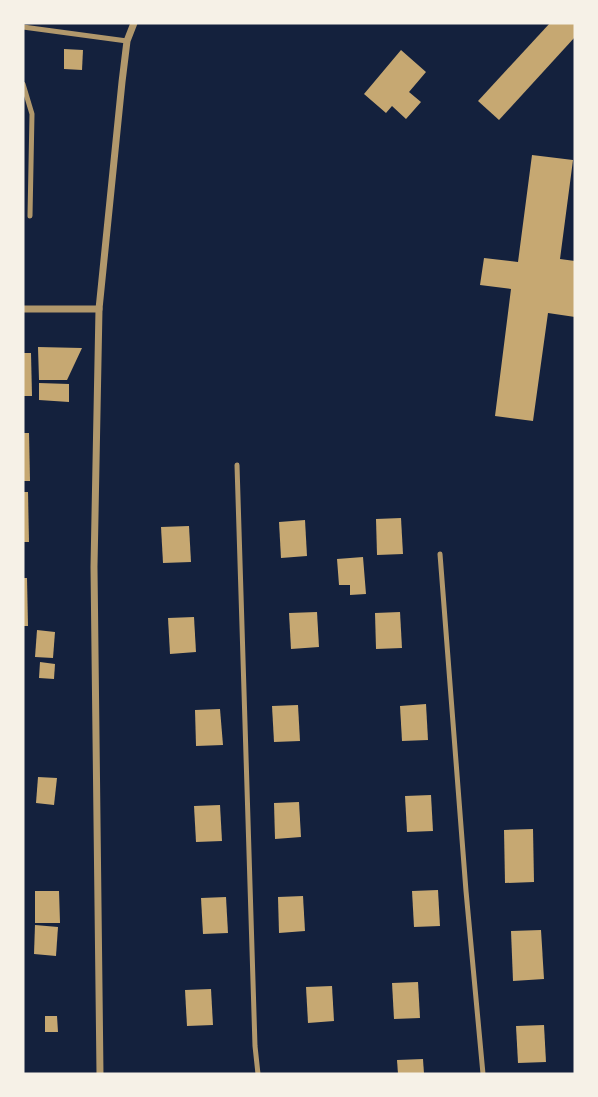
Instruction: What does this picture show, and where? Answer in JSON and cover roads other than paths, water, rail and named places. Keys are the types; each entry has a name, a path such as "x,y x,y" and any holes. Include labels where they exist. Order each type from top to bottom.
{"street":[{"path":"100,1074 94,567 99,309 127,41 134,23"},
{"path":"23,309 99,309"}],"lane":[{"path":"23,27 127,41"},
{"path":"23,85 32,114 30,216"},
{"path":"237,465 258,1074"},
{"path":"440,554 483,1074"}]}
